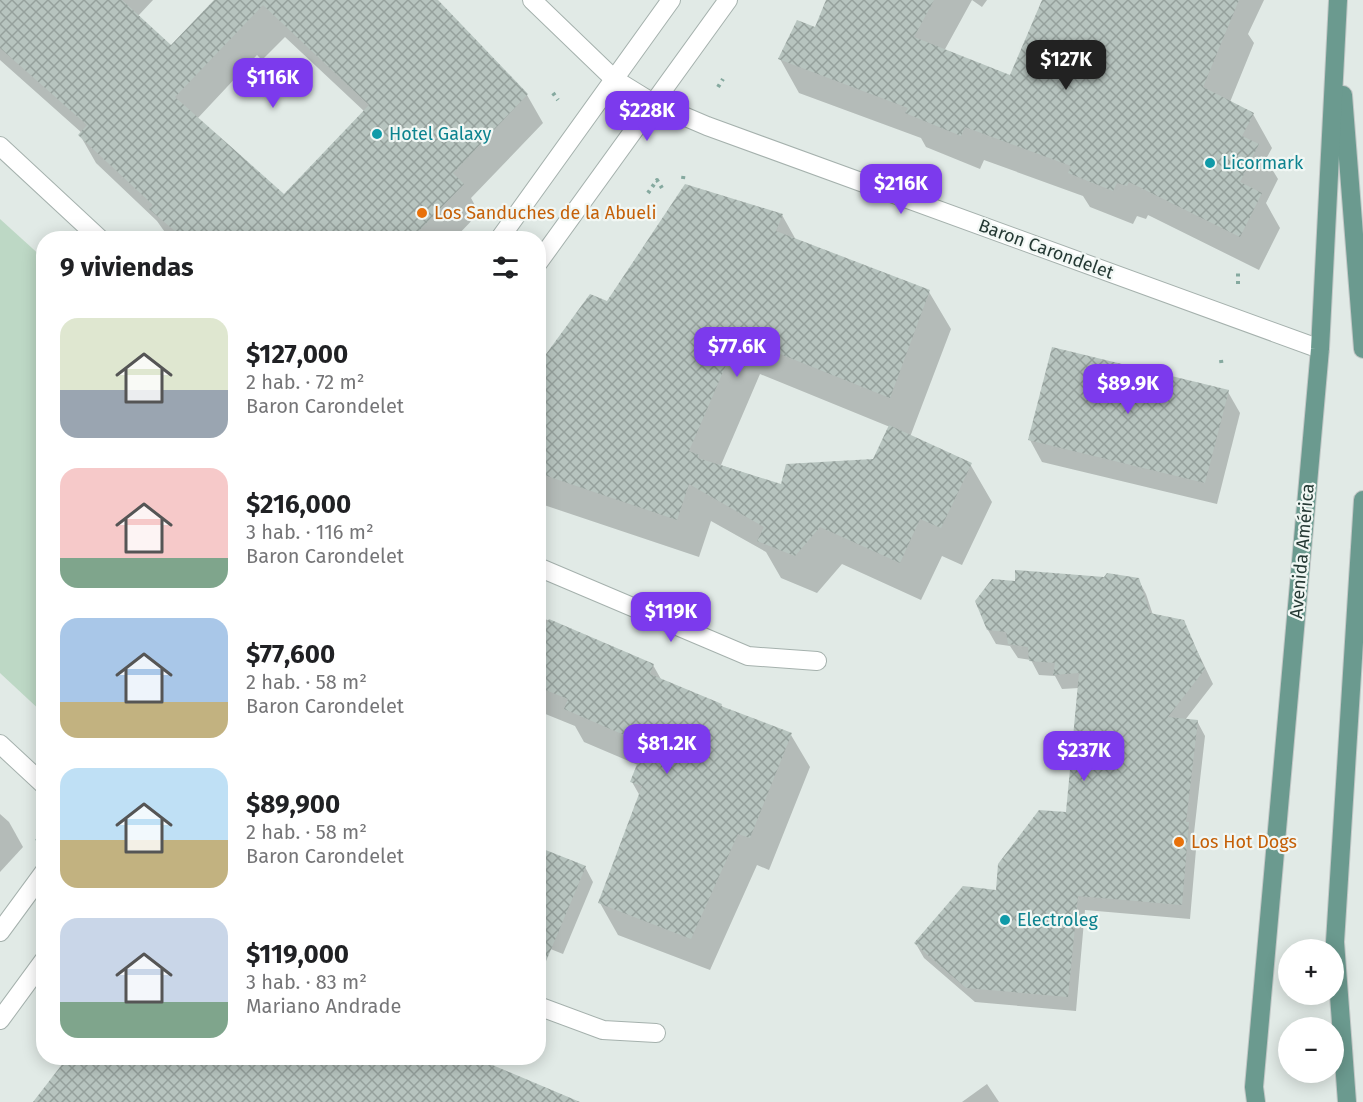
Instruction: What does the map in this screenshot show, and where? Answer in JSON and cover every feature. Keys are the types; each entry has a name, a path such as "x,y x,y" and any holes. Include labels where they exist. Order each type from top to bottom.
{"main road":[{"name":"Avenida América","path":"1256,1102 1254,1087 1320,349 1338,0"},
{"path":"1338,22 1363,349"},
{"path":"1347,1102 1335,942 1363,500"}],"street":[{"name":"Baron Carondelet","path":"532,0 614,78 653,103 707,126 1320,349"},
{"path":"505,231 671,0"},
{"path":"546,252 728,0"},
{"path":"0,146 91,231"},
{"path":"546,570 748,656 818,661"},
{"path":"0,744 36,778"},
{"path":"0,932 36,883"},
{"path":"0,1020 36,971"},
{"path":"546,1009 603,1030 656,1032"}],"path":[{"path":"723,79 718,87 726,84"},
{"path":"554,93 558,99"},
{"path":"683,179 684,172"},
{"path":"648,194 657,180 662,188"},
{"path":"1238,273 1238,284"},
{"path":"1221,360 1222,367"}],"green space":[{"path":"0,219 36,252 36,706 0,673"}],"building":[{"path":"0,0 122,0 171,45 214,0 438,0 528,94 453,173 464,184 419,231 175,231 149,209 153,205 78,135 87,125 0,48","holes":["263,5 369,105 284,194 175,97"]},
{"path":"826,0 934,0 914,37 1010,75 1042,0 1239,0 1203,87 1254,113 1242,136 1259,144 1240,182 1262,193 1240,237 1129,182 1127,186 1117,183 1113,191 1068,173 1071,166 965,127 961,136 905,113 908,108 778,59 797,20 815,27"},
{"path":"685,184 783,214 776,231 930,290 890,398 738,337 689,451 699,455 698,458 781,484 786,464 873,459 889,425 972,463 941,528 920,519 900,563 820,527 795,556 757,541 764,527 689,484 677,520 546,476 546,354 590,294 607,301"},
{"path":"1052,347 1229,390 1205,483 1028,440"},
{"path":"1015,570 1104,577 1107,573 1139,578 1150,613 1184,620 1205,669 1168,717 1198,720 1186,822 1189,822 1182,905 1078,896 1068,997 966,988 914,943 963,886 996,890 998,864 1039,810 1066,812 1079,673 1053,675 1055,663 1029,661 1028,647 1008,644 1006,632 987,630 975,601 992,579 1015,581"},
{"path":"549,619 654,664 650,674 722,704 721,706 792,733 750,838 738,834 691,939 598,903 642,786 630,782 645,744 564,709 568,699 546,690 546,625"},
{"path":"546,850 586,866 546,961"},
{"path":"62,1065 493,1065 580,1102 33,1102"}],"place":[{"name":"Hotel Galaxy","path":"377,134"},
{"name":"Licormark","path":"1210,163"},
{"name":"Los Sanduches de la Abueli","path":"422,213"},
{"name":"Los Hot Dogs","path":"1179,842"},
{"name":"Electroleg","path":"1005,920"}]}
